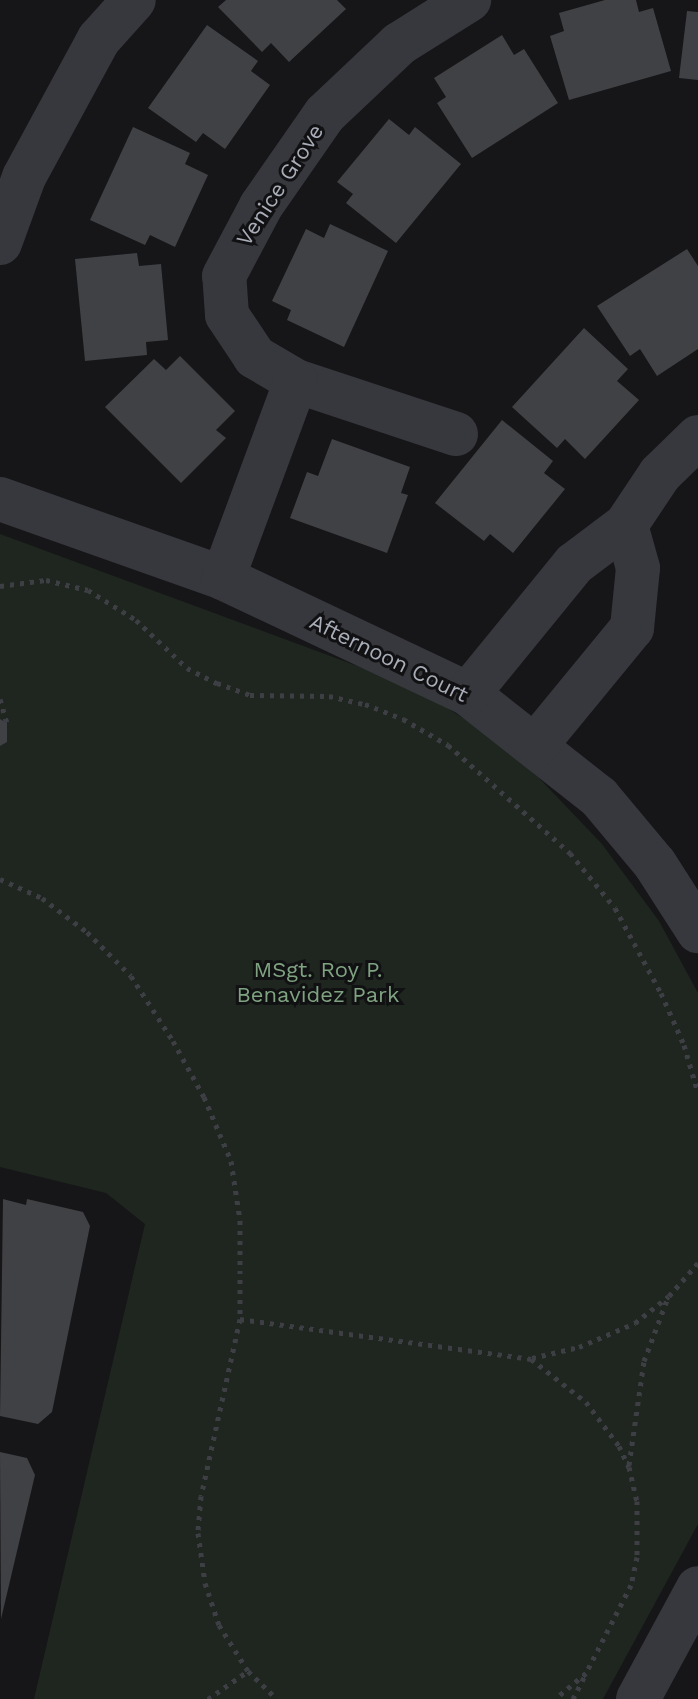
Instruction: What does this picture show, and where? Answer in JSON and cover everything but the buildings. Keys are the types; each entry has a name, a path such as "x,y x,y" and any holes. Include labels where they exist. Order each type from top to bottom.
{"street":[{"path":"0,243 12,172 99,39 134,0"},
{"name":"Venice Grove","path":"456,434 296,381 255,357 227,315 224,276 261,206 325,114 399,44 469,0"},
{"path":"223,578 296,381"},
{"path":"468,694 574,564 626,525 660,474 698,437"},
{"name":"Afternoon Court","path":"0,499 223,578 468,694 599,797 655,864 698,931"},
{"path":"535,746 632,628 638,568 626,525"},
{"path":"638,1699 698,1588"}],"path":[{"path":"0,586 46,580 88,590 136,620 187,668 217,683 250,695 329,696 365,704 403,719 448,745 570,853 615,908 661,993 684,1045 698,1093"},
{"path":"0,699 7,723"},
{"path":"0,879 42,898 87,932 131,976 173,1041 231,1161 240,1220 240,1319 201,1496 198,1533 205,1583 219,1625 248,1671 277,1699"},
{"path":"240,1319 531,1359 579,1347 635,1323 669,1296 698,1263"},
{"path":"629,1467 644,1361 669,1296"},
{"path":"531,1359 586,1402 619,1446 629,1467 637,1501 637,1557 631,1585 573,1699"},
{"path":"208,1699 248,1671"},
{"path":"555,1699 586,1673"}],"green space":[{"name":"MSgt. Roy P. Benavidez Park","path":"0,534 414,687 485,732 539,778 602,844 659,921 698,993 698,1524 603,1699 34,1699 145,1224 106,1193 0,1167"}]}
